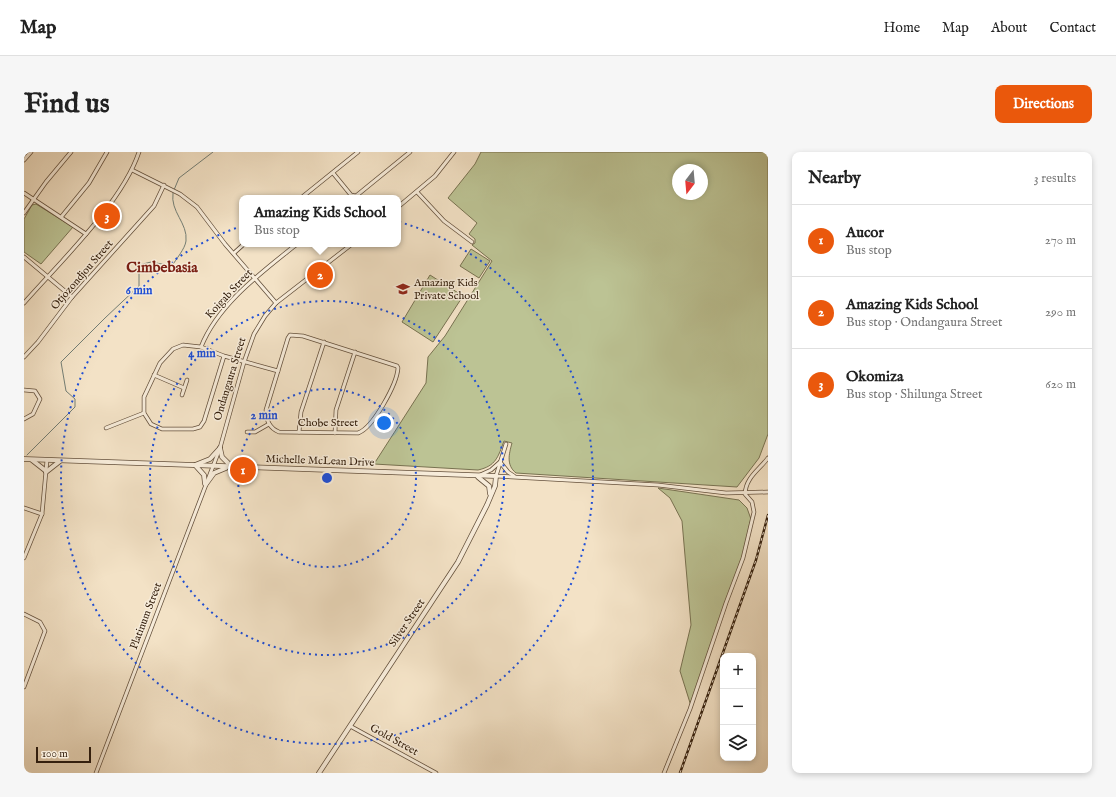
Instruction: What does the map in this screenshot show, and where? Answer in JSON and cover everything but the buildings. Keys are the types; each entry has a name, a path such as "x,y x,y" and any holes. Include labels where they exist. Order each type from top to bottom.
{"street":[{"path":"24,160 31,152"},
{"path":"24,213 71,152"},
{"path":"62,216 89,184 107,152"},
{"path":"24,303 86,234 121,189 132,170 139,152"},
{"path":"306,193 358,152"},
{"path":"357,195 410,152"},
{"path":"401,205 436,176 454,152"},
{"path":"132,170 180,194 197,207 219,237 276,304"},
{"path":"333,173 351,195"},
{"name":"Otjozondjou Street","path":"24,356 38,342 72,297 154,206 164,185"},
{"path":"24,192 34,200 62,216 86,234"},
{"path":"418,192 444,221 472,242"},
{"path":"234,253 241,247"},
{"name":"Koigab Street","path":"201,347 207,331 254,278 293,247"},
{"name":"Ondangaura Street","path":"213,466 220,448 244,362 254,334 265,316 276,304 348,247"},
{"path":"24,257 72,297"},
{"name":"Chobe Street","path":"290,335 303,336 324,342 395,364 398,371 383,403 367,428 358,434 279,432 267,421 266,410 288,338 290,335"},
{"path":"299,432 301,412 324,342"},
{"path":"224,356 204,421 200,427 193,429 158,428 151,424 144,413 144,397 164,358 173,349 183,345 201,347 224,356 278,371"},
{"path":"335,433 336,410 355,352"},
{"path":"154,375 184,388"},
{"path":"182,395 187,380"},
{"path":"24,390 35,391 40,398 33,414 24,419"},
{"path":"106,428 144,413"},
{"path":"247,432 255,432 269,424"},
{"path":"506,444 496,476 658,485 744,494 768,492"},
{"path":"205,484 204,475 195,465 210,460 220,448"},
{"path":"220,448 224,460 232,466"},
{"path":"744,494 749,480 768,458"},
{"name":"Michelle McLean Drive","path":"24,459 496,476"},
{"path":"31,459 46,472"},
{"path":"24,558 42,514 46,460"},
{"path":"46,472 60,461"},
{"path":"476,476 492,470 500,462"},
{"path":"500,462 508,472 516,477"},
{"name":"Platinum Street","path":"96,773 213,466"},
{"path":"205,484 214,473 232,466"},
{"path":"476,476 483,479 489,486 490,497"},
{"name":"Silver Street","path":"319,773 458,562 495,486 496,476"},
{"path":"664,773 690,709 726,603 744,558 754,512 752,502 744,494"},
{"path":"24,508 42,514"},
{"path":"24,614 40,622 45,631 24,687"},
{"name":"Gold Street","path":"350,726 436,773"},
{"path":"427,773 429,769"}],"green space":[{"path":"481,152 768,152 768,434 759,458 737,487 516,473 511,466 509,459 512,443 504,441 496,460 489,466 478,470 374,464 426,383 428,357 445,336 492,261 472,245 475,243 475,239 469,234 477,223 448,198 475,164"},
{"path":"36,204 73,227 41,264 24,252 24,219 32,205"},
{"path":"471,249 490,261 479,278 460,266"},
{"path":"430,275 463,296 433,342 402,322"},
{"path":"658,488 739,500 747,508 752,522 743,558 691,706 680,671 691,625 682,521 670,498"}],"waterway":[{"path":"174,190 179,178 213,152"},
{"path":"27,455 75,407 75,399 66,391 61,362 139,286 139,265 151,262 172,266 182,251 186,241 186,235 174,206 173,193"}],"railway":[{"path":"680,773 756,560 768,515"}],"place":[{"name":"Okomiza","path":"107,216"},
{"name":"Amazing Kids School","path":"320,275"},
{"name":"Amazing Kids Private School","path":"403,289"},
{"name":"Aucor","path":"243,470"}],"district":[{"name":"Cimbebasia","path":"162,267"}]}
